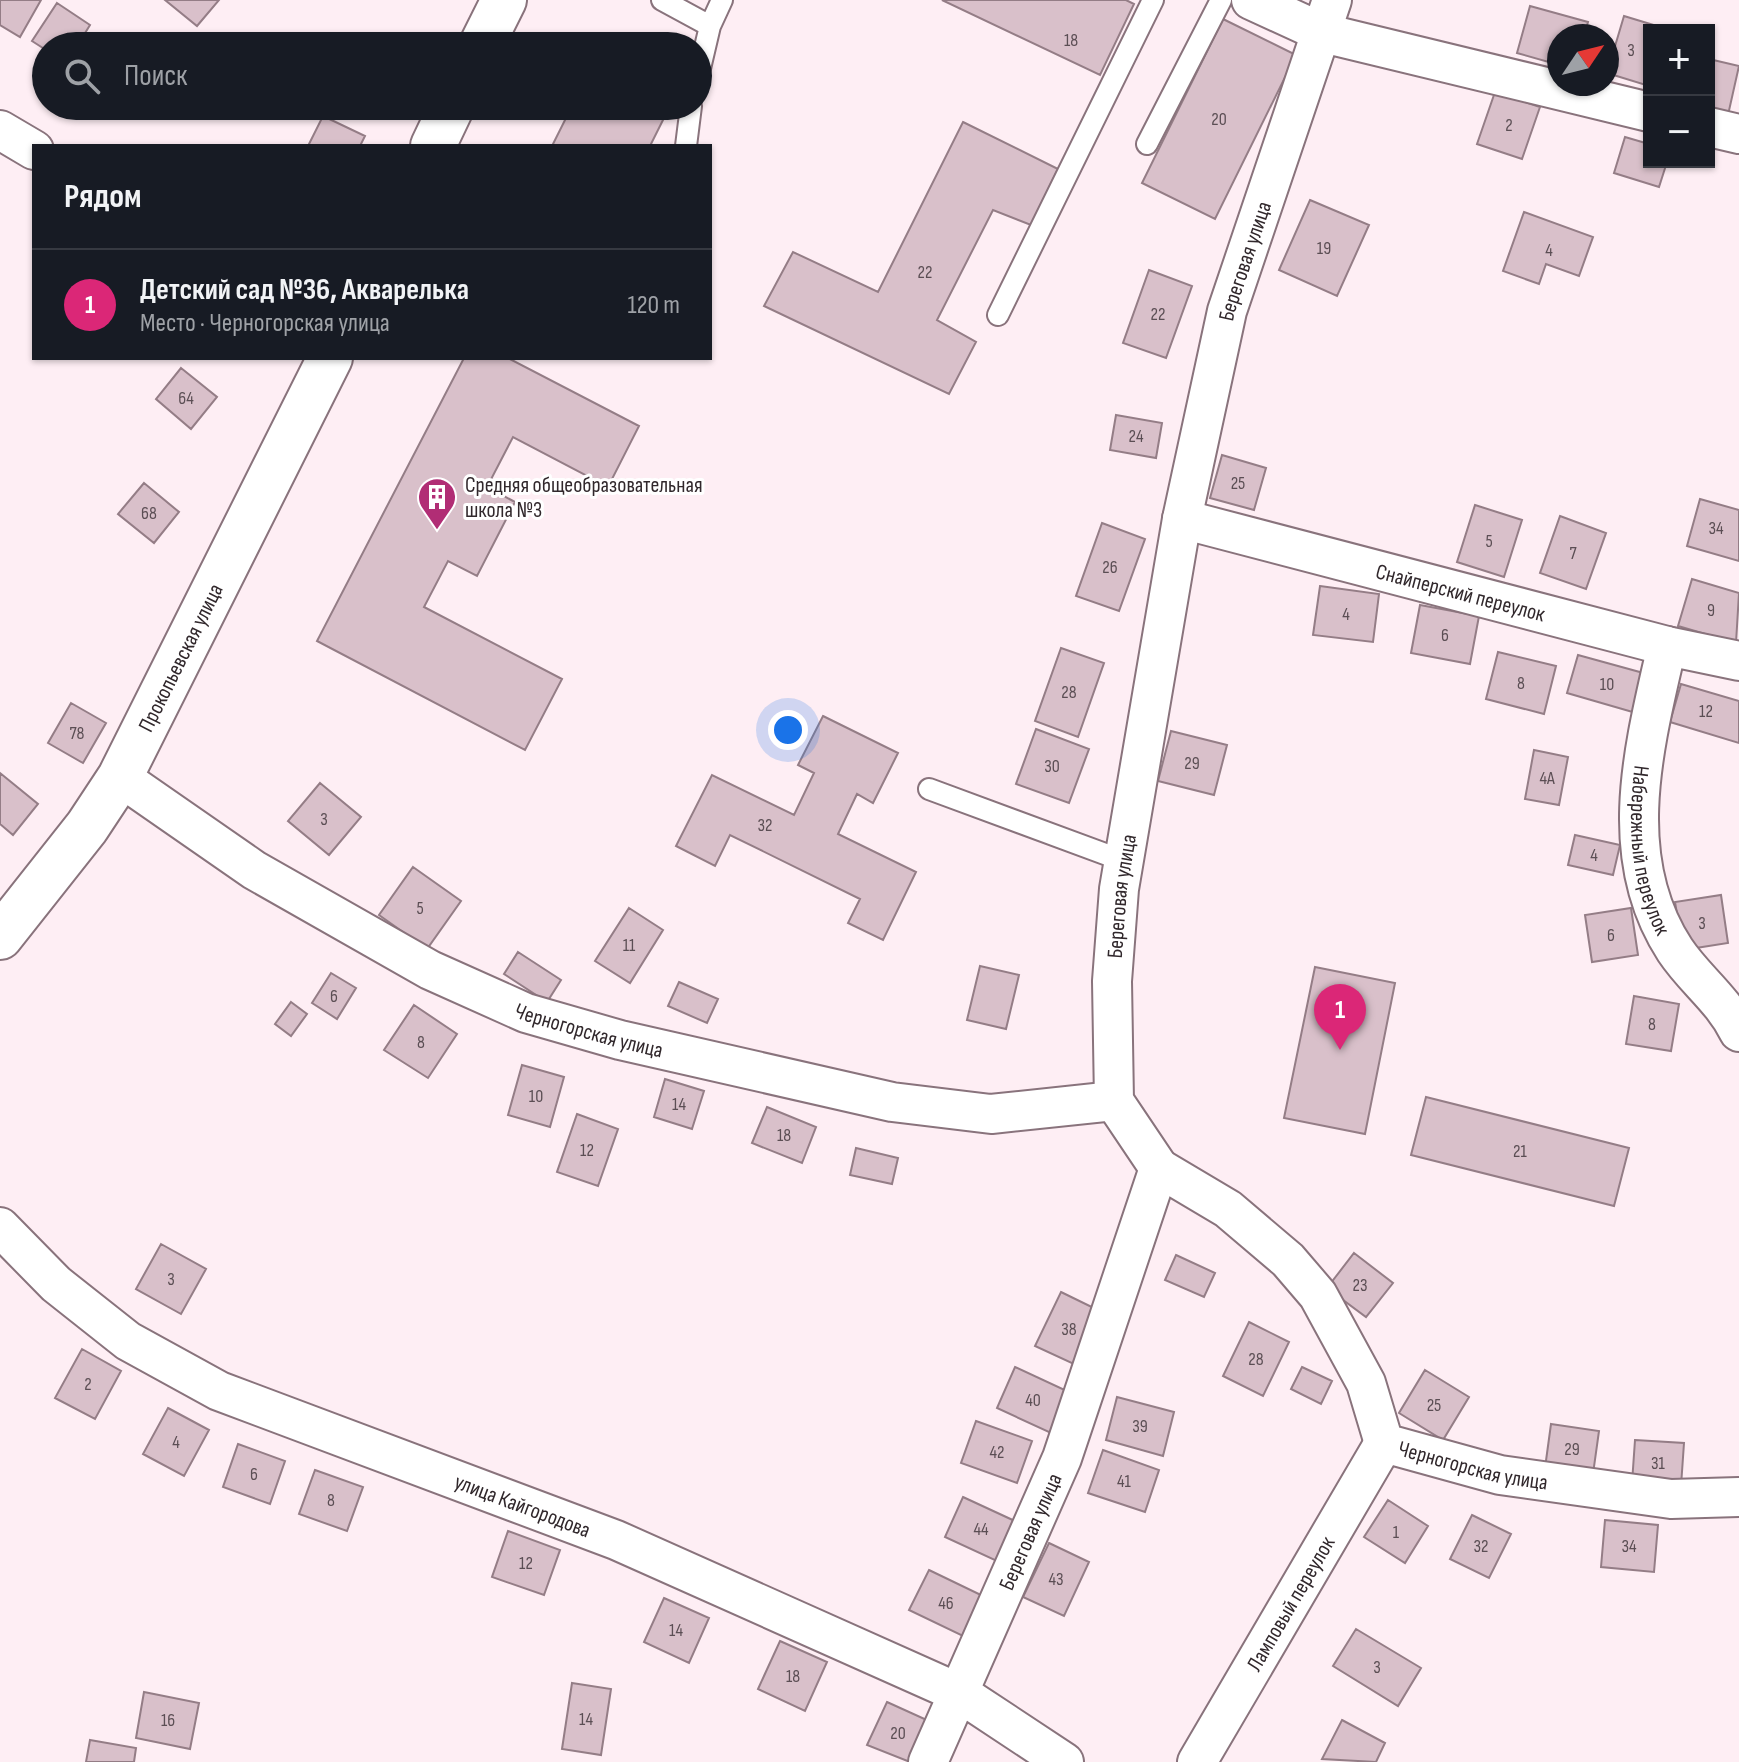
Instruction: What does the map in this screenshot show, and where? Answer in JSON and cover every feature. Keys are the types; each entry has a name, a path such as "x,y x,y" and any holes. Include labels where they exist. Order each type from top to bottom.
{"main road":[{"path":"488,32 504,0"},
{"path":"434,144 445,120"},
{"name":"Прокопьевская улица","path":"0,937 87,827 120,777 329,360"}],"street":[{"path":"1251,0 1328,17 1643,110"},
{"name":"Береговая улица","path":"1114,1101 1112,981 1124,861 1182,519 1227,311 1328,17"},
{"path":"1715,128 1739,134"},
{"path":"0,130 32,149"},
{"name":"Снайперский переулок","path":"1182,519 1667,646 1739,661"},
{"name":"Набережный переулок","path":"1667,646 1641,759 1638,840 1657,917 1676,952 1726,1006 1739,1032"},
{"name":"Черногорская улица","path":"120,777 254,870 430,970 526,1013 620,1040 892,1102 991,1114 1114,1101"},
{"path":"1114,1101 1159,1168"},
{"name":"Береговая улица","path":"928,1762 961,1694 1062,1458 1159,1168"},
{"name":"Черногорская улица","path":"1159,1168 1228,1209 1288,1260 1318,1295 1366,1383 1384,1443 1500,1475 1671,1499 1739,1497"},
{"name":"улица Кайгородова","path":"0,1227 56,1284 128,1341 219,1391 616,1540 961,1694 1064,1762"},
{"name":"Ламповый переулок","path":"1197,1762 1384,1443"}],"lane":[{"path":"662,0 710,26"},
{"path":"709,32 722,0"},
{"path":"998,315 1153,0"},
{"path":"1147,144 1221,0"},
{"path":"686,144 689,120"},
{"path":"929,789 1124,861"}],"building":[{"path":"0,0 41,0 20,37 0,25"},
{"path":"165,0 219,0 197,26"},
{"path":"942,0 1126,0 1134,4 1100,75"},
{"path":"57,3 90,25 86,32 38,32"},
{"path":"1530,6 1588,22 1547,24 1547,62 1517,53"},
{"path":"1624,16 1650,24 1643,24 1643,84 1619,77 1619,33"},
{"path":"1223,19 1296,55 1215,219 1142,183"},
{"path":"1715,60 1739,66 1728,115 1715,112"},
{"path":"1495,92 1540,107 1522,159 1477,144"},
{"path":"321,120 331,120 365,136 361,144 309,144"},
{"path":"565,120 663,120 651,144 553,144"},
{"path":"963,122 1058,169 1031,225 993,210 937,320 976,342 949,394 764,306 793,252 878,292"},
{"path":"1625,137 1643,142 1643,168 1665,168 1659,187 1614,173"},
{"path":"1310,200 1369,225 1337,296 1279,270"},
{"path":"1524,212 1593,237 1579,276 1546,264 1539,284 1503,271"},
{"path":"1149,270 1192,286 1166,358 1123,343"},
{"name":"Средняя общеобразовательная школа №3","path":"463,360 512,360 639,426 608,487 513,437 487,487 515,502 477,576 448,561 424,607 562,679 525,750 317,641"},
{"path":"181,368 217,397 191,429 156,399"},
{"path":"1116,415 1162,423 1156,458 1110,450"},
{"path":"1222,455 1266,468 1254,510 1210,498"},
{"path":"144,483 179,512 154,543 118,514"},
{"path":"1700,499 1739,510 1739,561 1687,546"},
{"path":"1475,505 1522,520 1504,577 1457,562"},
{"path":"1560,516 1606,533 1586,589 1540,573"},
{"path":"1102,523 1145,539 1119,611 1076,596"},
{"path":"1692,579 1739,593 1736,643 1678,626"},
{"path":"1320,586 1379,594 1373,642 1313,635"},
{"path":"1420,605 1479,616 1470,664 1411,653"},
{"path":"1061,648 1104,663 1078,737 1035,721"},
{"path":"1498,652 1556,666 1544,714 1486,699"},
{"path":"1578,655 1647,674 1636,713 1567,693"},
{"path":"1681,684 1739,701 1739,743 1670,722"},
{"path":"71,703 106,723 83,763 48,743"},
{"path":"823,716 898,753 873,803 857,794 838,834 916,872 883,940 848,923 860,899 730,835 715,866 676,846 712,775 794,815 814,773 798,765"},
{"path":"1036,729 1089,749 1069,803 1016,784"},
{"path":"1171,731 1227,745 1214,795 1158,781"},
{"path":"1534,750 1568,757 1559,805 1525,799"},
{"path":"0,773 38,804 13,835 0,824"},
{"path":"320,783 361,817 329,855 288,821"},
{"path":"1575,835 1620,845 1613,875 1568,865"},
{"path":"413,867 461,901 427,949 379,915"},
{"path":"1721,895 1728,943 1683,950 1675,902"},
{"path":"629,908 663,930 630,983 595,961"},
{"path":"1631,908 1638,955 1592,962 1585,915"},
{"path":"518,952 561,980 547,1002 504,974"},
{"path":"980,966 1019,975 1006,1029 967,1020"},
{"path":"1315,967 1395,983 1365,1134 1284,1118"},
{"path":"331,973 356,988 337,1019 312,1003"},
{"path":"679,982 718,999 707,1023 668,1006"},
{"path":"1634,996 1679,1004 1671,1051 1626,1044"},
{"path":"291,1002 307,1014 291,1036 275,1024"},
{"path":"414,1005 457,1034 428,1078 384,1050"},
{"path":"522,1065 564,1077 550,1127 508,1115"},
{"path":"665,1079 704,1091 692,1129 654,1117"},
{"path":"1426,1097 1629,1148 1614,1206 1411,1155"},
{"path":"767,1107 816,1127 802,1163 752,1143"},
{"path":"577,1114 618,1129 598,1186 557,1172"},
{"path":"856,1148 898,1158 892,1184 850,1175"},
{"path":"161,1244 206,1269 181,1314 136,1289"},
{"path":"1354,1253 1393,1283 1366,1317 1327,1288"},
{"path":"1176,1255 1215,1273 1204,1297 1165,1280"},
{"path":"1061,1292 1102,1312 1076,1365 1035,1346"},
{"path":"1249,1322 1289,1342 1263,1396 1223,1376"},
{"path":"82,1349 121,1371 95,1419 55,1398"},
{"path":"1015,1367 1069,1392 1051,1433 997,1408"},
{"path":"1302,1367 1332,1381 1321,1404 1291,1389"},
{"path":"1425,1370 1469,1397 1443,1440 1399,1413"},
{"path":"1117,1397 1174,1412 1163,1456 1106,1440"},
{"path":"168,1408 209,1430 184,1476 143,1454"},
{"path":"976,1421 1032,1441 1017,1483 961,1463"},
{"path":"1551,1424 1599,1431 1593,1474 1545,1468"},
{"path":"1635,1440 1684,1443 1681,1486 1632,1483"},
{"path":"238,1444 285,1461 270,1504 223,1487"},
{"path":"1103,1450 1159,1470 1145,1512 1088,1493"},
{"path":"315,1470 363,1487 347,1531 299,1514"},
{"path":"963,1497 1017,1522 999,1562 945,1537"},
{"path":"1388,1500 1428,1526 1405,1563 1364,1537"},
{"path":"1472,1515 1511,1534 1489,1578 1450,1559"},
{"path":"1605,1520 1658,1525 1654,1572 1601,1567"},
{"path":"508,1531 560,1550 544,1595 492,1577"},
{"path":"1049,1543 1089,1562 1064,1616 1023,1597"},
{"path":"929,1570 983,1596 963,1636 909,1610"},
{"path":"664,1598 709,1618 689,1663 644,1642"},
{"path":"1356,1629 1421,1668 1398,1706 1333,1666"},
{"path":"780,1641 827,1662 805,1711 758,1689"},
{"path":"572,1683 611,1689 601,1755 562,1749"},
{"path":"144,1692 199,1703 190,1749 136,1738"},
{"path":"887,1702 929,1721 910,1762 867,1745"},
{"path":"1342,1720 1385,1743 1376,1762 1322,1759"},
{"path":"90,1740 136,1748 134,1762 86,1762"}],"place":[{"name":"Средняя общеобразовательная школа №3","path":"437,531"},
{"name":"Детский сад №36, Акварелька","path":"1340,1050"}]}
